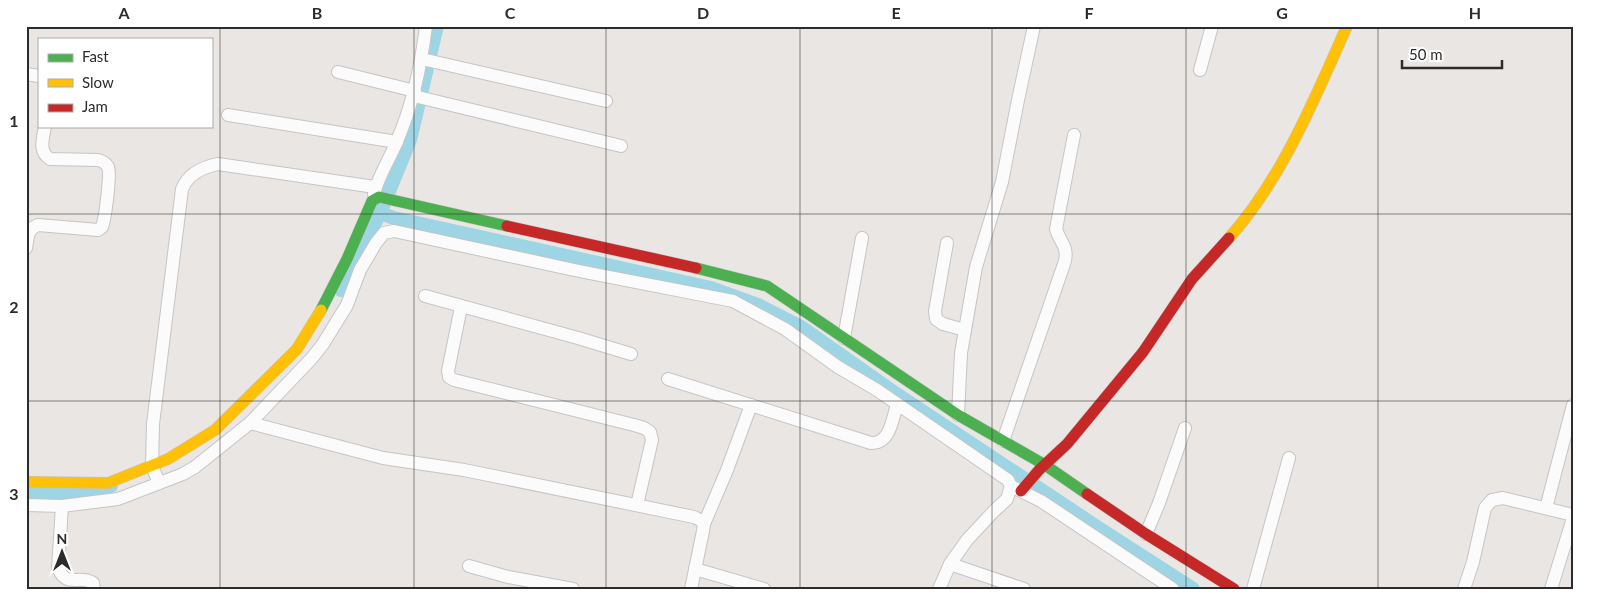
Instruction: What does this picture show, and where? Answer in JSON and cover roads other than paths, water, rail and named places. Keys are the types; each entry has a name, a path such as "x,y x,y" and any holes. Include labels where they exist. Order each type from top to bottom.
{"street":[{"path":"26,505 62,506 118,498 155,474 168,459 216,430 297,349 344,269 418,96 428,61 426,26"},
{"path":"958,414 961,353 976,267 1002,182 1034,26"},
{"path":"1200,70 1212,26"},
{"path":"939,589 950,564 967,540 994,511 1067,444 1143,352 1192,279 1241,226 1277,171 1309,112 1345,27"},
{"path":"428,61 606,101"},
{"path":"338,72 418,96 621,146"},
{"path":"228,115 397,142"},
{"path":"26,248 29,224 98,230 102,228 105,217 108,167 104,162 98,160 50,159 44,155 42,148 45,128"},
{"path":"1003,442 1065,261 1066,246 1058,236 1056,229 1074,135"},
{"path":"155,474 153,424 156,392 182,189 185,180 208,166 218,164 376,195 392,201 743,279 767,286 958,414 1234,589"},
{"path":"26,482 108,483 195,467 250,423 312,358 347,305 360,270 376,243 384,233 394,231 579,272 733,301 785,328 838,367 877,390 972,456 1041,500 1172,589"},
{"path":"844,338 862,238"},
{"path":"947,243 935,311 936,318 942,324 965,330"},
{"path":"425,296 631,354"},
{"path":"461,307 448,371 449,377 454,380 634,425 650,432 652,440 637,504"},
{"path":"668,379 872,443 879,443 885,440 897,405"},
{"path":"691,589 704,524 752,405"},
{"path":"1546,508 1573,405"},
{"path":"250,423 383,458 464,470 637,504 694,517 704,524"},
{"path":"1146,534 1185,428"},
{"path":"1253,589 1289,458"},
{"path":"1464,589 1473,562 1485,508 1492,500 1502,498 1546,508 1573,517 1551,589"},
{"path":"62,506 58,568 61,575 68,580 88,580 93,583 94,589"},
{"path":"950,564 1024,589"},
{"path":"469,566 508,578 573,589"},
{"path":"695,569 764,589"}],"waterway":[{"path":"341,290 380,213 410,140 437,26"},
{"path":"380,213 394,218 711,288 758,305 801,327 892,391 1193,589"},
{"path":"26,492 79,493 111,486"}]}
